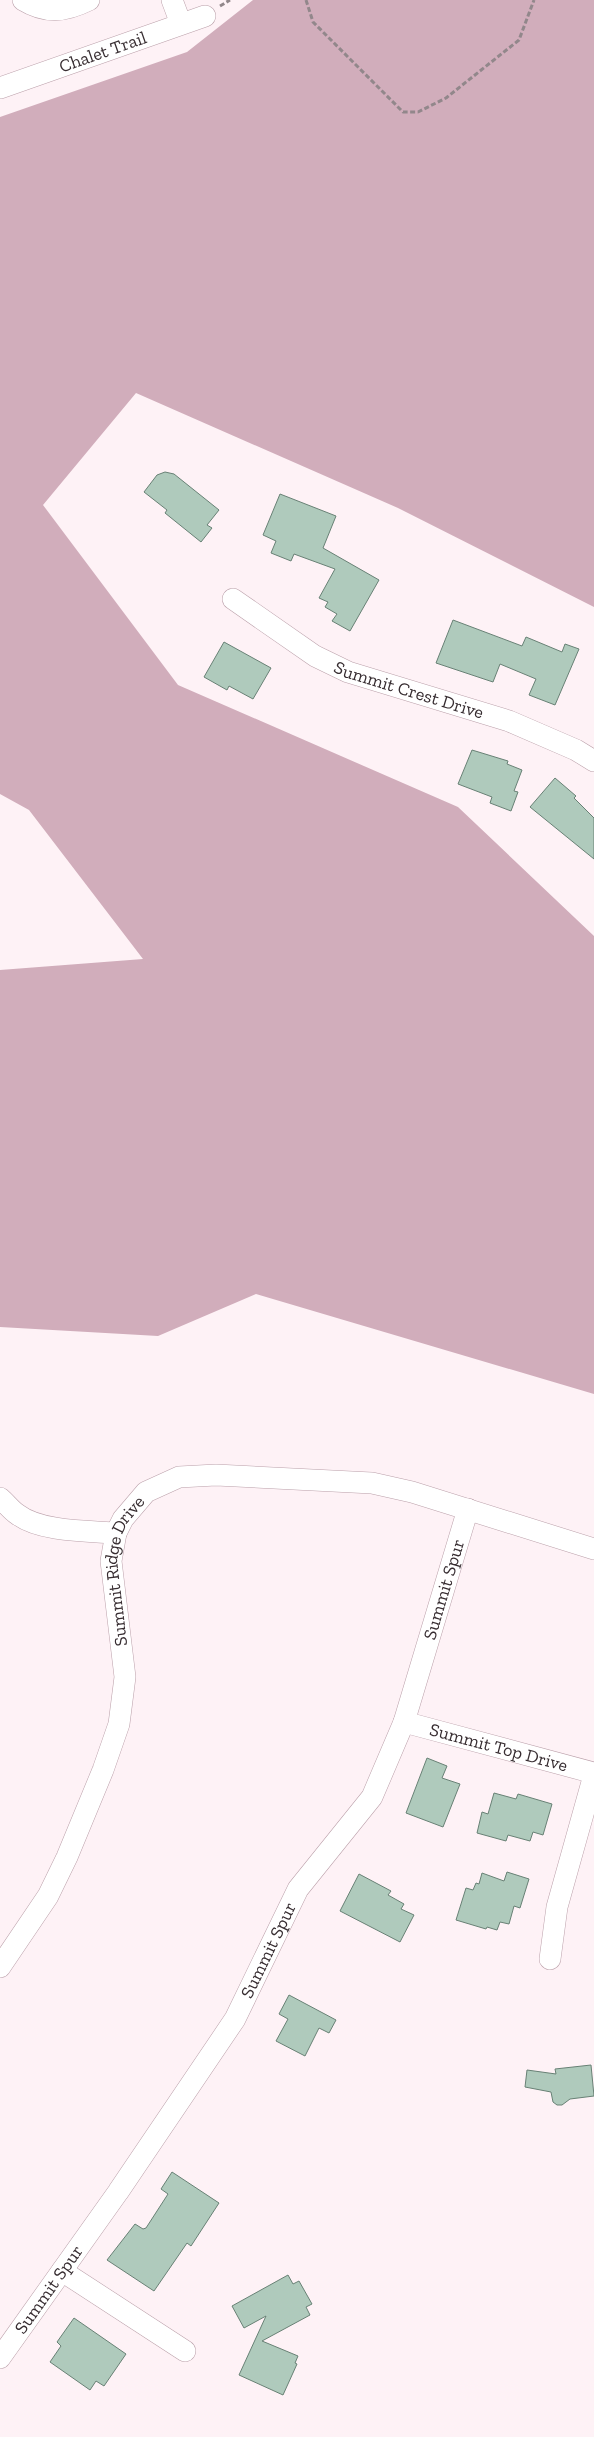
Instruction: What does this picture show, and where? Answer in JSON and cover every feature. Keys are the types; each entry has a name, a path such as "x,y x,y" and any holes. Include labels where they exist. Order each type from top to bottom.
{"street":[{"path":"23,0 32,5 53,11 69,8 88,0"},
{"path":"172,0 181,24"},
{"name":"Chalet Trail","path":"0,88 205,16"},
{"name":"Summit Crest Drive","path":"233,599 315,656 348,672 509,721 576,750 594,761"},
{"name":"Summit Ridge Drive","path":"0,1967 48,1896 67,1857 103,1770 119,1724 125,1677 111,1561 116,1533 123,1518 146,1492 179,1476 216,1475 372,1483 594,1549"},
{"path":"0,1498 18,1515 42,1524 75,1530 116,1533"},
{"name":"Summit Spur","path":"0,2358 235,2019 298,1889 372,1797 404,1722 468,1510"},
{"name":"Summit Top Drive","path":"404,1722 594,1774"},
{"path":"550,1959 557,1907 594,1774"},
{"path":"62,2271 185,2351"}],"path":[{"path":"306,0 313,22 403,112 418,112 446,98 519,40 534,0"}],"shaded area":[{"path":"253,0 594,0 594,607 398,508 136,393 43,505 178,685 458,807 594,936 594,1394 256,1294 158,1336 0,1327 0,970 143,959 29,810 0,794 0,117 187,52"}],"building":[{"path":"165,472 174,474 219,510 207,525 212,528 201,542 165,513 167,510 144,492 157,475"},
{"path":"280,494 336,516 323,548 379,580 350,631 332,621 337,614 325,607 328,602 319,598 335,569 294,554 291,561 271,553 276,541 263,535"},
{"path":"453,620 522,646 526,637 562,652 565,644 579,649 555,705 529,695 536,679 500,664 493,682 436,663"},
{"path":"224,642 271,668 253,699 229,686 227,690 204,677"},
{"path":"472,750 508,761 507,764 522,770 514,791 518,792 511,811 490,803 492,797 458,784"},
{"path":"555,778 576,796 574,798 594,818 594,859 530,807"},
{"path":"427,1758 447,1766 442,1778 460,1784 443,1827 406,1813"},
{"path":"494,1793 516,1799 518,1794 552,1804 543,1835 533,1832 530,1841 508,1835 506,1841 477,1833 482,1812 488,1814"},
{"path":"507,1872 529,1879 520,1908 514,1906 509,1924 500,1922 497,1930 487,1927 486,1929 456,1920 466,1888 473,1890 476,1883 479,1884 482,1873 504,1881"},
{"path":"359,1874 391,1891 388,1895 404,1904 401,1909 414,1915 400,1942 340,1911"},
{"path":"289,1995 336,2020 329,2033 319,2028 305,2056 276,2041 288,2019 279,2014"},
{"path":"591,2065 594,2096 570,2099 562,2105 557,2105 553,2102 551,2092 525,2087 527,2070 556,2074 555,2069"},
{"path":"172,2172 219,2203 191,2246 187,2243 154,2291 107,2260 135,2224 143,2229 146,2228 168,2194 161,2189"},
{"path":"288,2275 293,2284 299,2281 312,2304 306,2307 310,2315 262,2341 298,2356 295,2363 297,2364 283,2395 239,2375 266,2316 244,2328 232,2306"},
{"path":"74,2318 126,2354 104,2386 96,2381 90,2390 50,2362 61,2346 57,2342"}]}
